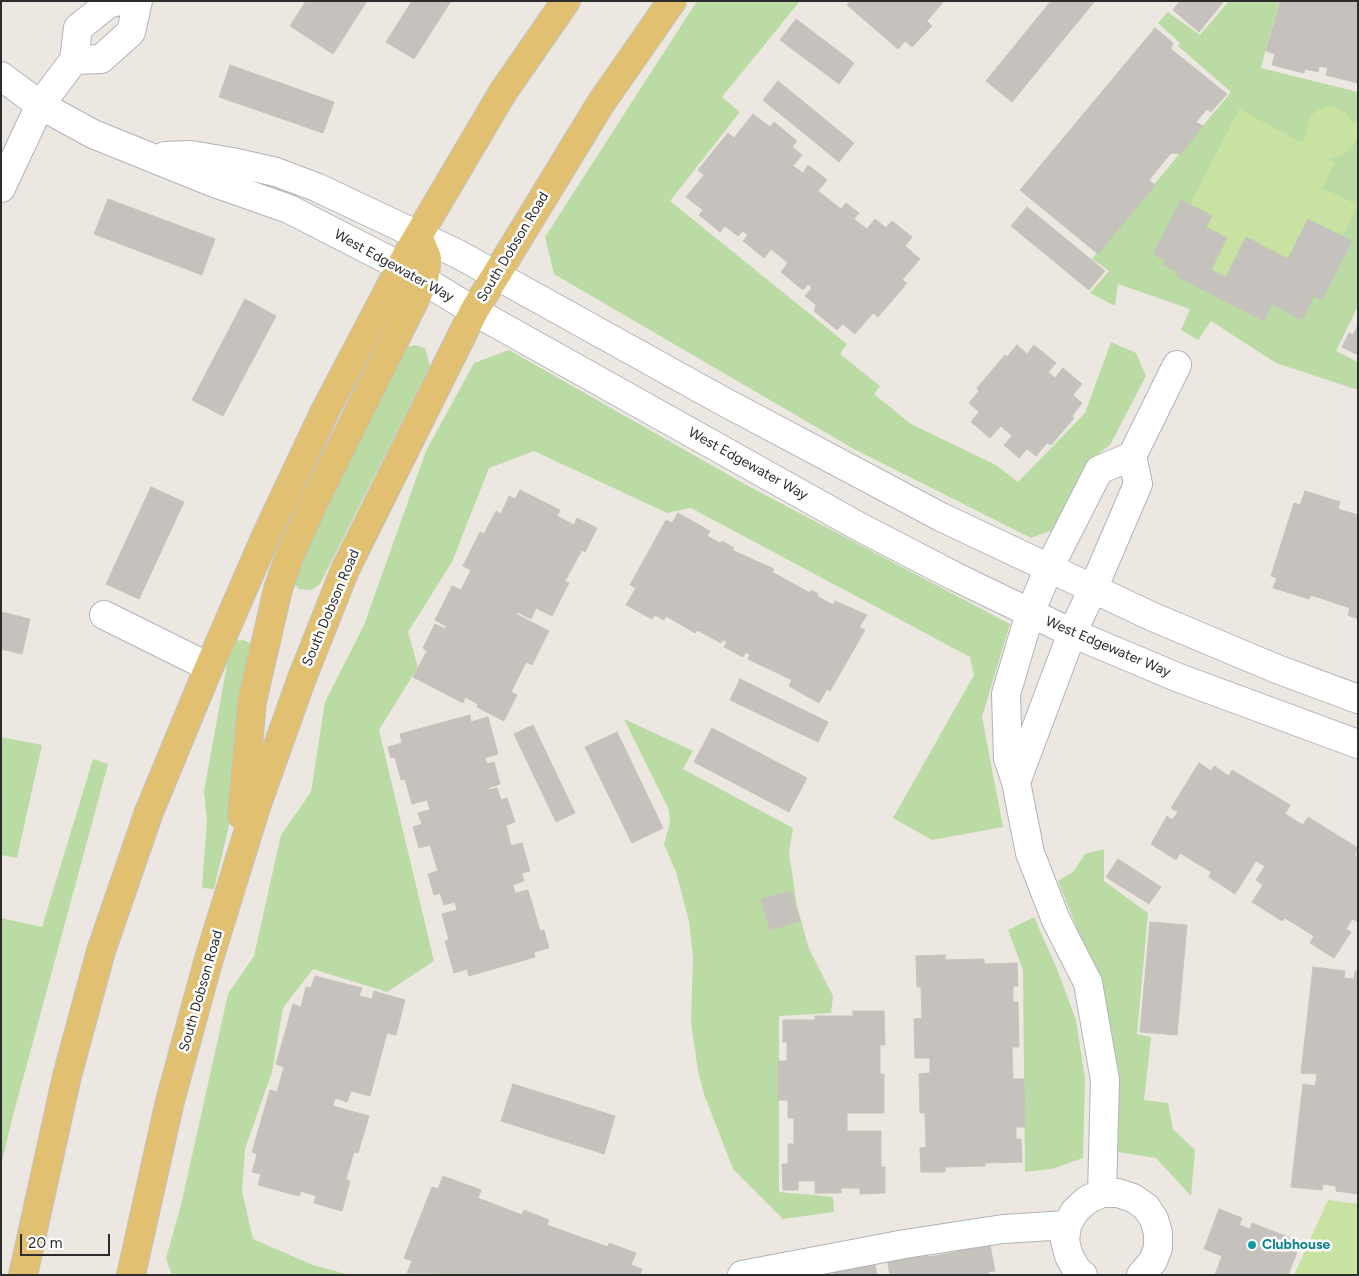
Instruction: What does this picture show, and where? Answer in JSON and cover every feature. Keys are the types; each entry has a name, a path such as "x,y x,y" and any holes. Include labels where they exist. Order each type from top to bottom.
{"main road":[{"path":"23,1275 67,1076 101,951 149,812 209,667 266,536 325,411 413,274 427,258 418,236 503,92 566,1"},
{"name":"South Dobson Road","path":"132,1275 170,1101 208,962 256,807 302,678 345,570 474,311 601,103 672,1"},
{"path":"233,881 243,806 252,702 278,589 413,274"}],"street":[{"path":"1,188 40,105 74,60 78,28 108,4 119,1"},
{"path":"74,60 101,59 131,32 138,1"},
{"name":"West Edgewater Way","path":"1,76 40,105 93,134 212,182 289,210 413,274 474,311 856,525 1030,613 1179,678 1358,744"},
{"name":"West Edgewater Way","path":"151,156 191,155 276,172 316,187 497,275 719,399 941,517 1153,617 1277,669 1358,699"},
{"path":"1016,782 1072,632 1093,589 1138,484 1132,456 1177,365"},
{"path":"1102,1193 1105,1080 1088,982 1056,920 1030,853 1016,782 1008,758 1006,694 1030,613 1050,568 1099,470 1132,456"},
{"path":"104,615 209,667"},
{"path":"1082,1275 1069,1256 1065,1241 1067,1225 1075,1211 1087,1200 1102,1193 1118,1193 1133,1198 1146,1207 1154,1219 1158,1233 1158,1248 1153,1261 1141,1275"},
{"path":"742,1275 994,1230 1067,1225"}],"green space":[{"path":"697,1 800,1 722,97 740,112 670,201 847,344 840,354 880,386 874,394 911,424 996,465 1018,482 1085,413 1111,342 1136,353 1146,376 1110,445 1089,461 1055,529 1031,538 854,449 554,274 545,237"},
{"path":"1229,1 1279,1 1261,68 1358,92 1358,306 1336,351 1358,362 1358,390 1276,363 1211,321 1198,340 1181,330 1190,309 1118,284 1115,306 1090,293 1109,271 1092,259 1231,92 1178,46 1180,43 1158,23 1168,12 1200,35"},
{"path":"1331,106 1346,113 1353,123 1358,122 1358,135 1354,144 1342,155 1328,159 1335,163 1322,188 1358,205 1343,236 1308,219 1288,259 1246,237 1226,277 1211,270 1227,238 1206,227 1212,216 1190,205 1239,109 1302,143 1308,132 1307,124 1310,117 1316,111"},
{"path":"415,345 425,348 430,366 320,584 312,590 299,589 291,579 405,347"},
{"path":"509,350 748,486 1010,624 982,717 1003,827 932,840 893,818 974,675 970,657 691,508 667,513 534,451 489,468 452,562 408,632 418,667 379,730 434,961 387,992 313,969 283,1008 272,1072 245,1149 242,1191 253,1239 313,1265 350,1275 174,1275 171,1273 166,1258 181,1205 228,994 254,956 281,835 311,792 325,702 364,625 426,451 474,363"},
{"path":"243,640 252,644 232,813 214,889 202,888 207,821 204,791 230,648 235,641"},
{"path":"624,719 693,751 683,769 793,828 789,853 797,906 809,949 833,996 831,1013 779,1016 779,1192 833,1197 834,1212 783,1219 733,1169 704,1094 698,1071 691,1022 693,958 689,921 676,872 664,844 670,823 669,810"},
{"path":"1,737 42,745 17,858 1,855"},
{"path":"93,759 108,764 1,1166 1,918 42,927"},
{"path":"1104,849 1104,881 1148,913 1137,1034 1151,1037 1144,1100 1168,1103 1173,1129 1195,1150 1191,1196 1156,1158 1117,1152 1114,1044 1098,981 1058,881 1073,872 1085,854"},
{"path":"1034,917 1057,969 1076,1020 1085,1079 1083,1158 1052,1169 1025,1172 1023,970 1008,930"},
{"path":"1328,1200 1358,1204 1358,1275 1294,1275"}],"building":[{"path":"306,1 367,1 333,54 290,26"},
{"path":"412,1 451,1 414,59 386,42"},
{"path":"850,1 944,1 927,21 932,26 912,47 905,41 898,49 847,5"},
{"path":"1051,1 1095,1 1012,102 986,81"},
{"path":"1180,1 1224,1 1199,32 1173,10"},
{"path":"1280,1 1358,1 1358,83 1326,75 1328,68 1319,66 1318,72 1305,69 1304,73 1272,65 1275,54 1266,51"},
{"path":"796,19 854,63 839,84 780,40"},
{"path":"1155,28 1173,43 1171,49 1227,94 1211,112 1207,109 1196,122 1203,126 1181,154 1171,153 1149,180 1155,185 1098,254 1020,190"},
{"path":"230,65 334,102 323,133 219,97"},
{"path":"778,81 854,143 839,162 763,100"},
{"path":"753,114 770,127 774,122 797,141 792,147 802,155 793,166 803,173 808,165 827,180 818,191 841,209 846,203 859,213 854,219 867,229 875,219 886,228 892,221 912,237 905,246 920,259 902,280 907,283 878,317 873,313 855,334 843,324 837,330 814,311 816,305 805,296 812,288 808,284 803,290 781,272 788,263 771,249 764,258 743,241 748,235 743,231 738,236 725,226 720,232 699,215 703,210 686,197 704,175 698,170 728,133 734,138"},
{"path":"108,199 215,239 202,275 94,234"},
{"path":"1181,200 1212,216 1206,227 1227,238 1211,270 1226,277 1246,237 1288,259 1308,219 1352,241 1322,300 1314,296 1302,320 1272,304 1264,321 1176,276 1178,272 1163,264 1165,260 1153,254"},
{"path":"1027,207 1105,271 1089,290 1011,226"},
{"path":"245,299 276,316 223,416 192,400"},
{"path":"1358,325 1358,355 1342,347 1349,333 1353,335"},
{"path":"1017,345 1027,354 1034,345 1056,363 1048,372 1055,378 1063,368 1082,384 1073,395 1082,403 1072,416 1074,418 1051,445 1047,443 1036,456 1027,449 1019,458 1004,445 1012,436 1001,426 990,438 971,422 979,412 969,403 979,391 977,388 1005,355 1007,357"},
{"path":"151,487 184,502 139,599 106,584"},
{"path":"520,490 560,510 557,516 574,525 577,518 597,528 585,552 582,550 565,581 569,583 552,616 536,608 531,619 517,612 516,614 549,631 532,665 526,662 511,692 517,695 504,721 477,707 478,704 465,697 463,703 413,677 427,651 423,648 435,624 445,629 446,626 435,620 452,586 461,590 471,570 463,566 480,532 484,534 496,511 501,514 509,496 515,499"},
{"path":"1305,491 1340,502 1338,509 1358,515 1358,619 1348,615 1350,608 1311,595 1309,599 1273,588 1277,578 1271,576 1294,503 1300,505"},
{"path":"678,513 710,531 707,536 720,543 722,541 734,548 732,550 774,569 772,572 810,593 811,590 818,594 817,596 833,605 835,601 867,615 859,627 865,630 830,691 827,689 819,703 789,686 792,680 748,659 750,655 746,652 743,657 724,647 727,642 723,640 721,643 697,630 695,633 666,616 664,620 655,615 652,619 626,605 636,588 630,585 666,520 672,523"},
{"path":"1,612 30,619 22,654 1,649"},
{"path":"740,679 828,722 818,742 730,700"},
{"path":"470,715 471,722 488,717 498,754 485,758 487,764 494,762 500,784 488,788 489,790 497,788 501,800 507,798 515,822 506,825 511,846 522,843 530,871 522,873 524,881 513,885 515,893 528,890 540,931 544,930 549,948 534,952 535,957 469,976 467,969 454,973 445,941 449,940 442,914 457,910 455,902 444,905 440,893 434,895 428,874 438,871 430,845 419,848 413,827 422,824 418,813 430,810 427,800 412,804 405,779 401,780 395,757 391,758 388,747 402,743 400,734"},
{"path":"533,725 575,813 556,822 514,734"},
{"path":"712,728 807,778 789,812 694,762"},
{"path":"617,732 663,828 632,843 585,747"},
{"path":"1199,763 1211,771 1214,766 1229,776 1232,770 1290,805 1285,814 1303,825 1308,817 1358,848 1355,855 1358,857 1358,922 1352,919 1346,929 1351,932 1334,958 1310,943 1314,936 1285,918 1282,921 1252,902 1263,885 1256,880 1265,866 1256,861 1235,894 1209,877 1211,872 1180,853 1176,860 1151,844 1167,816 1172,820 1178,812 1171,808"},
{"path":"1118,859 1161,887 1149,904 1106,877"},
{"path":"791,891 800,921 770,930 761,899"},
{"path":"1150,922 1187,925 1177,1035 1140,1032"},
{"path":"945,955 945,960 984,959 984,964 1017,963 1018,986 1013,986 1013,1002 1018,1002 1019,1047 1012,1047 1013,1079 1024,1079 1025,1127 1016,1127 1016,1139 1021,1139 1022,1162 985,1163 985,1166 945,1167 945,1172 921,1172 920,1148 926,1147 925,1113 920,1113 919,1074 930,1073 930,1058 915,1058 914,1019 922,1018 921,987 917,987 916,956"},
{"path":"1313,967 1345,971 1344,978 1354,979 1355,971 1358,971 1358,1194 1336,1191 1336,1186 1323,1184 1322,1190 1291,1187 1303,1084 1315,1086 1317,1074 1301,1073"},
{"path":"315,976 362,988 359,996 372,999 374,991 405,1000 396,1035 387,1033 370,1096 351,1091 347,1102 335,1098 333,1106 369,1116 358,1153 354,1152 346,1179 350,1181 342,1211 314,1203 316,1196 301,1191 299,1196 258,1185 261,1174 252,1172 257,1154 252,1152 270,1090 277,1092 284,1067 276,1064 293,1004 301,1007 306,987 311,988"},
{"path":"853,1011 884,1011 885,1045 880,1045 880,1074 884,1074 884,1113 847,1113 847,1131 881,1131 881,1167 885,1167 885,1193 860,1194 860,1188 841,1188 841,1193 815,1193 815,1181 798,1181 798,1190 783,1190 782,1164 788,1164 788,1144 794,1144 794,1118 788,1118 788,1100 778,1100 778,1061 787,1061 787,1042 783,1042 783,1020 815,1020 815,1016 853,1016"},
{"path":"513,1084 615,1116 604,1154 501,1121"},
{"path":"443,1176 481,1190 478,1198 522,1215 524,1210 549,1220 547,1225 608,1247 609,1243 636,1253 631,1265 642,1269 640,1275 407,1273 412,1261 404,1258 432,1187 438,1189"},
{"name":"Clubhouse","path":"1219,1209 1242,1218 1239,1225 1250,1229 1252,1223 1301,1242 1288,1275 1215,1275 1222,1256 1204,1249"},
{"path":"989,1240 995,1271 988,1272 988,1275 890,1275 887,1259 927,1252 928,1257 957,1252 956,1247"},
{"path":"874,1260 877,1275 834,1275 833,1267"}],"place":[{"name":"Clubhouse","path":"1252,1245"}]}
